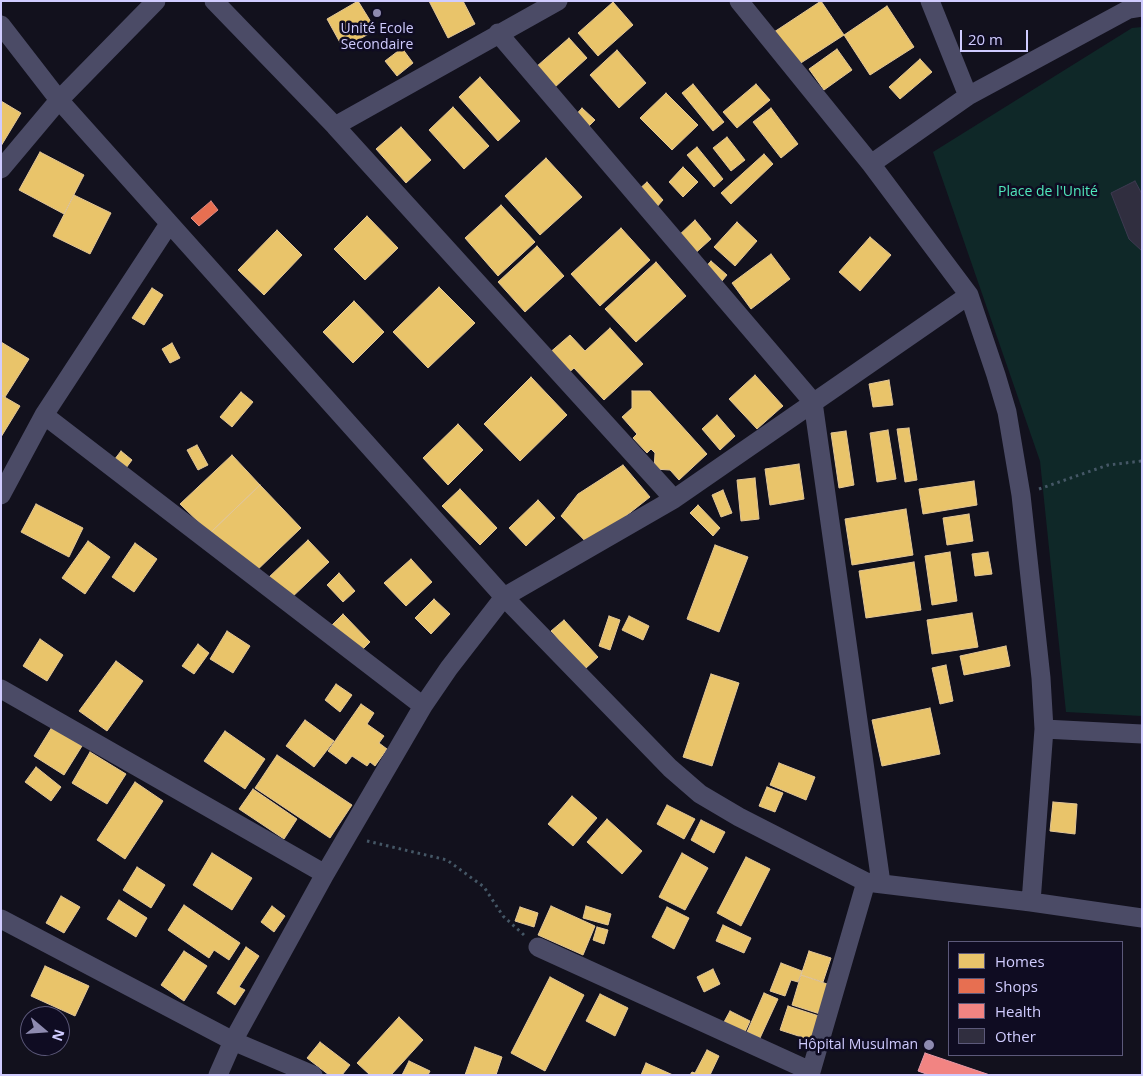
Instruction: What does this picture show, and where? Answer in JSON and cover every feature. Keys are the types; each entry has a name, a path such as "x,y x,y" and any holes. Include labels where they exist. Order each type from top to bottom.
{"street":[{"path":"1,169 59,100 156,1"},
{"path":"214,1 335,126 674,499"},
{"path":"335,126 558,1"},
{"path":"739,1 871,164 969,295 1008,412 1021,495 1041,678 1044,728 1031,902"},
{"path":"930,1 968,96"},
{"path":"871,164 968,96 1133,6"},
{"path":"1,25 59,100 504,597 670,768 700,794 739,817 873,882 1142,918"},
{"path":"498,33 813,402 873,882 810,1073 538,947"},
{"path":"1,495 44,415 169,224"},
{"path":"218,1075 233,1041 325,874 423,706 449,668 504,597 674,499 969,295"},
{"path":"44,415 423,706"},
{"path":"1,688 325,874"},
{"path":"1044,728 1142,734"},
{"path":"1,919 233,1041 313,1075"}],"path":[{"path":"1021,495 1108,465 1142,461"},
{"path":"348,836 447,860 484,886 503,916 538,947"}],"green space":[{"name":"Place de l'Unité","path":"1142,27 1142,716 1066,712 1040,461 933,152 1132,28"}],"building: Homes":[{"path":"358,1 376,30 343,48 327,19"},
{"path":"429,1 463,1 475,24 448,38"},
{"path":"821,1 844,35 790,70 768,36"},
{"path":"613,2 633,25 598,56 578,33"},
{"path":"887,6 914,47 870,75 844,35"},
{"path":"569,38 587,58 554,88 536,67"},
{"path":"402,48 413,63 397,76 385,61"},
{"path":"837,49 852,70 824,90 809,69"},
{"path":"617,50 646,83 619,108 590,75"},
{"path":"920,59 932,72 900,99 889,87"},
{"path":"480,77 520,121 498,141 459,97"},
{"path":"693,84 724,122 713,131 682,93"},
{"path":"756,84 770,100 737,128 723,112"},
{"path":"666,93 698,125 672,150 640,118"},
{"path":"1,101 21,113 1,146"},
{"path":"453,107 489,146 464,169 429,130"},
{"path":"582,108 595,120 586,129 573,118"},
{"path":"771,108 798,144 781,158 753,122"},
{"path":"401,127 431,160 406,183 376,149"},
{"path":"727,137 745,160 731,171 713,148"},
{"path":"697,147 723,179 714,187 687,155"},
{"path":"40,152 84,175 64,214 19,190"},
{"path":"764,154 773,164 731,204 721,193"},
{"path":"546,158 582,197 540,235 505,196"},
{"path":"683,167 698,182 683,197 669,182"},
{"path":"647,182 663,200 655,209 637,191"},
{"path":"74,195 111,213 90,254 53,236"},
{"path":"501,205 535,242 498,276 465,238"},
{"path":"367,216 398,248 365,280 334,249"},
{"path":"695,220 711,239 691,257 675,239"},
{"path":"737,222 757,241 735,266 714,247"},
{"path":"621,228 650,260 600,306 571,274"},
{"path":"277,230 302,255 264,295 238,270"},
{"path":"870,237 891,255 860,291 839,272"},
{"path":"537,246 564,276 525,312 498,282"},
{"path":"771,254 790,279 751,309 732,283"},
{"path":"711,261 727,275 717,287 701,272"},
{"path":"656,262 686,296 636,342 605,309"},
{"path":"439,287 475,323 428,368 393,332"},
{"path":"152,288 163,295 144,325 132,318"},
{"path":"354,301 384,332 353,363 323,332"},
{"path":"610,328 643,364 604,400 574,368 566,375 547,355 570,335 585,351"},
{"path":"1,342 29,359 5,397 1,395"},
{"path":"172,343 180,358 170,363 162,349"},
{"path":"755,375 783,406 757,429 729,399"},
{"path":"531,377 567,415 520,461 484,424"},
{"path":"889,380 893,405 873,407 869,384"},
{"path":"632,391 650,391 707,454 679,480 670,470 654,469 655,453 651,449 647,453 633,438 637,434 622,417 632,408"},
{"path":"241,392 253,402 232,427 220,417"},
{"path":"1,395 20,406 1,437"},
{"path":"717,415 735,436 720,450 702,429"},
{"path":"458,424 483,450 448,485 423,458"},
{"path":"909,428 917,480 905,482 897,429"},
{"path":"888,430 896,479 877,482 870,433"},
{"path":"846,431 854,485 839,488 831,433"},
{"path":"197,445 208,465 198,470 187,450"},
{"path":"121,451 132,460 126,468 108,468"},
{"path":"232,455 260,485 210,533 180,504"},
{"path":"799,464 804,499 770,505 765,469"},
{"path":"623,465 650,497 589,545 561,516 578,494"},
{"path":"755,478 759,519 741,521 737,480"},
{"path":"974,481 977,505 923,514 919,489"},
{"path":"260,485 301,528 251,576 210,533"},
{"path":"460,489 497,528 480,545 442,506"},
{"path":"723,490 732,513 721,517 712,495"},
{"path":"538,500 555,518 526,546 509,528"},
{"path":"36,504 83,528 69,557 21,532"},
{"path":"698,505 720,528 713,536 690,513"},
{"path":"906,509 913,555 852,565 845,519"},
{"path":"969,514 973,541 947,545 943,518"},
{"path":"308,540 329,562 288,601 267,579"},
{"path":"88,541 110,557 85,594 62,578"},
{"path":"135,543 157,559 134,592 112,577"},
{"path":"715,545 748,557 719,632 687,619"},
{"path":"950,552 957,601 932,605 925,556"},
{"path":"988,552 992,574 975,576 972,554"},
{"path":"411,559 432,582 406,606 384,583"},
{"path":"914,562 921,610 866,618 859,571"},
{"path":"339,573 355,591 343,602 327,585"},
{"path":"434,599 450,614 431,634 415,618"},
{"path":"972,613 978,647 932,654 927,620"},
{"path":"343,614 370,642 357,655 330,627"},
{"path":"609,616 620,620 610,650 599,646"},
{"path":"629,616 649,626 643,640 622,630"},
{"path":"564,620 598,657 585,669 551,631"},
{"path":"227,631 250,646 233,673 210,659"},
{"path":"40,639 63,655 47,681 23,666"},
{"path":"198,644 209,653 194,674 182,666"},
{"path":"1006,646 1010,666 964,675 960,656"},
{"path":"116,661 143,681 107,731 79,711"},
{"path":"946,665 953,701 940,704 932,668"},
{"path":"711,674 739,683 712,766 683,757"},
{"path":"336,684 352,695 340,712 325,700"},
{"path":"361,704 374,713 367,724 384,736 379,743 387,749 375,766 370,762 367,766 352,756 346,764 328,751"},
{"path":"930,708 940,754 882,766 872,720"},
{"path":"305,720 334,741 314,767 286,746"},
{"path":"52,727 82,746 64,775 34,756"},
{"path":"225,731 265,759 245,789 204,761"},
{"path":"90,752 126,774 107,804 72,783"},
{"path":"277,755 352,805 330,838 255,788"},
{"path":"779,763 815,777 806,800 770,785"},
{"path":"36,767 61,787 51,801 25,782"},
{"path":"135,782 163,801 125,859 97,840"},
{"path":"767,787 783,793 775,812 759,806"},
{"path":"253,789 297,819 284,839 239,809"},
{"path":"572,796 597,818 573,846 548,824"},
{"path":"1053,802 1077,804 1075,834 1050,831"},
{"path":"667,805 695,819 684,839 657,824"},
{"path":"607,819 642,851 622,874 587,842"},
{"path":"701,820 725,832 714,853 691,840"},
{"path":"212,853 252,878 232,910 193,885"},
{"path":"682,853 708,868 685,910 659,897"},
{"path":"746,857 770,869 741,926 717,913"},
{"path":"137,867 165,885 151,908 123,890"},
{"path":"61,896 80,907 64,933 46,923"},
{"path":"119,900 147,918 136,937 107,919"},
{"path":"184,905 240,943 229,960 214,950 209,958 168,930"},
{"path":"272,906 285,916 274,932 261,922"},
{"path":"551,906 595,926 583,955 538,935"},
{"path":"586,906 611,914 608,925 583,918"},
{"path":"520,907 538,913 534,927 515,921"},
{"path":"667,907 689,918 674,949 652,937"},
{"path":"723,925 751,938 744,953 716,941"},
{"path":"597,927 608,930 604,944 593,940"},
{"path":"246,947 259,956 239,987 245,990 235,1005 217,993"},
{"path":"184,951 207,966 184,1001 161,985"},
{"path":"809,951 831,958 823,982 801,975"},
{"path":"781,963 802,971 798,982 791,980 785,996 770,991"},
{"path":"45,966 89,986 75,1016 70,1014 70,1006 53,1006 31,996"},
{"path":"713,969 720,984 704,992 697,977"},
{"path":"801,975 830,985 820,1014 792,1005"},
{"path":"550,977 584,995 545,1071 511,1053"},
{"path":"764,993 778,999 760,1038 747,1032"},
{"path":"600,994 628,1008 615,1036 586,1021"},
{"path":"788,1006 822,1017 814,1041 780,1030"},
{"path":"730,1011 750,1021 745,1032 724,1022"},
{"path":"399,1017 423,1040 391,1075 370,1075 357,1063"},
{"path":"320,1042 350,1065 342,1075 329,1075 307,1058"},
{"path":"475,1047 502,1057 496,1075 465,1075"},
{"path":"707,1050 719,1056 710,1075 690,1075 692,1072 695,1073"},
{"path":"409,1061 430,1071 428,1075 402,1075"},
{"path":"646,1063 673,1075 641,1075"}],"building: Shops":[{"path":"211,201 218,210 199,226 191,218"}],"building: Health":[{"path":"925,1053 990,1075 929,1075 918,1071"}],"building: Other":[{"path":"1135,181 1142,194 1142,251 1129,239 1111,193"}],"place":[{"name":"Unité Ecole Secondaire","path":"377,13"},
{"name":"Hôpital Musulman","path":"929,1045"}]}
